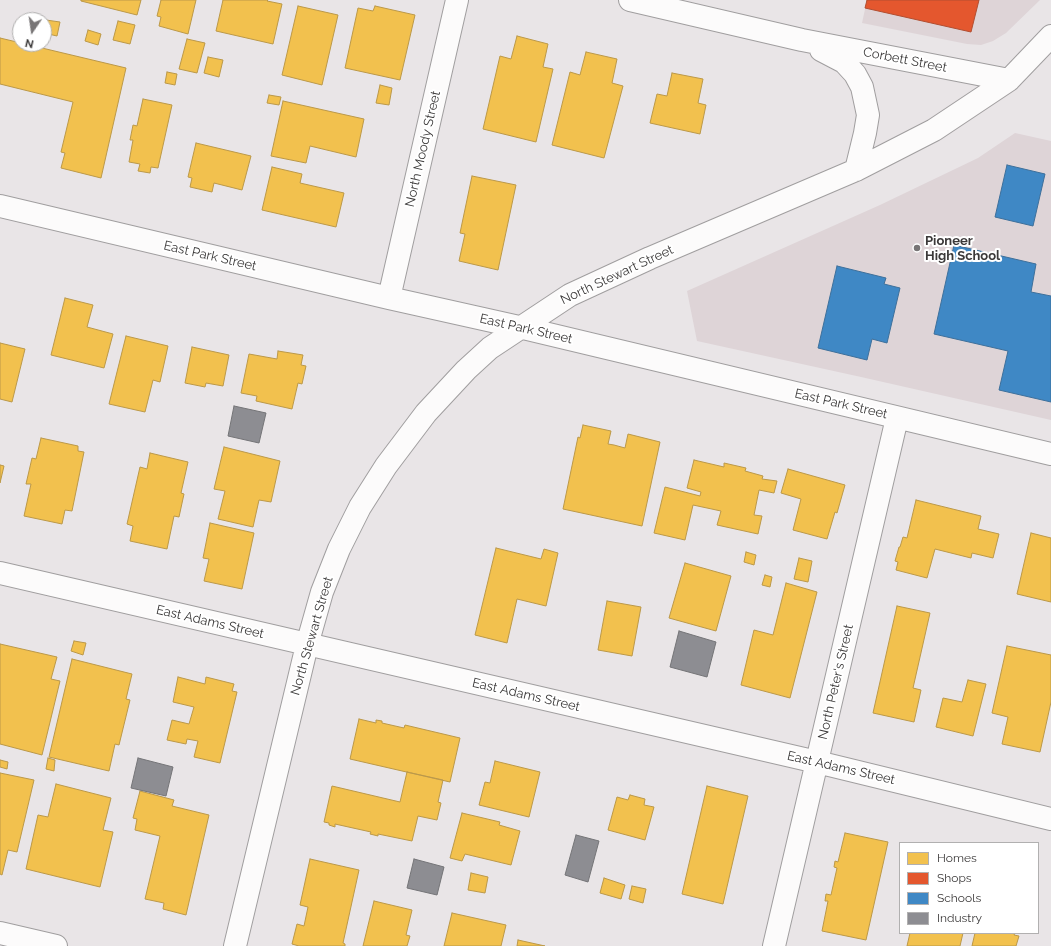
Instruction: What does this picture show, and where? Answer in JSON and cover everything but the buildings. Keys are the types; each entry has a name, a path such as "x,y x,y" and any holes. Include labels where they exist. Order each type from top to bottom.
{"street":[{"name":"North Moody Street","path":"389,298 456,0"},
{"name":"Corbett Street","path":"630,0 802,40 1009,80"},
{"name":"North Stewart Street","path":"235,946 307,645 322,592 339,549 360,507 386,466 426,413 466,370 490,348 519,327 570,295 650,258 856,170 934,130 1009,80 1051,36"},
{"name":"Corbett Street","path":"802,40 844,62 855,74 862,87 868,115 856,170"},
{"name":"East Park Street","path":"0,206 389,298 519,327 1051,454"},
{"name":"North Peter's Street","path":"774,946 897,418"},
{"name":"East Adams Street","path":"0,573 817,762 1051,819"},
{"path":"0,933 56,946"}],"shaded area":[{"path":"867,0 1040,0 1006,33 993,41 981,45 967,44 862,23"},
{"name":"Pioneer High School","path":"1015,133 1051,141 1051,420 697,341 687,291 880,205 978,158"}],"place":[{"name":"Pioneer High School","path":"917,248"}]}
